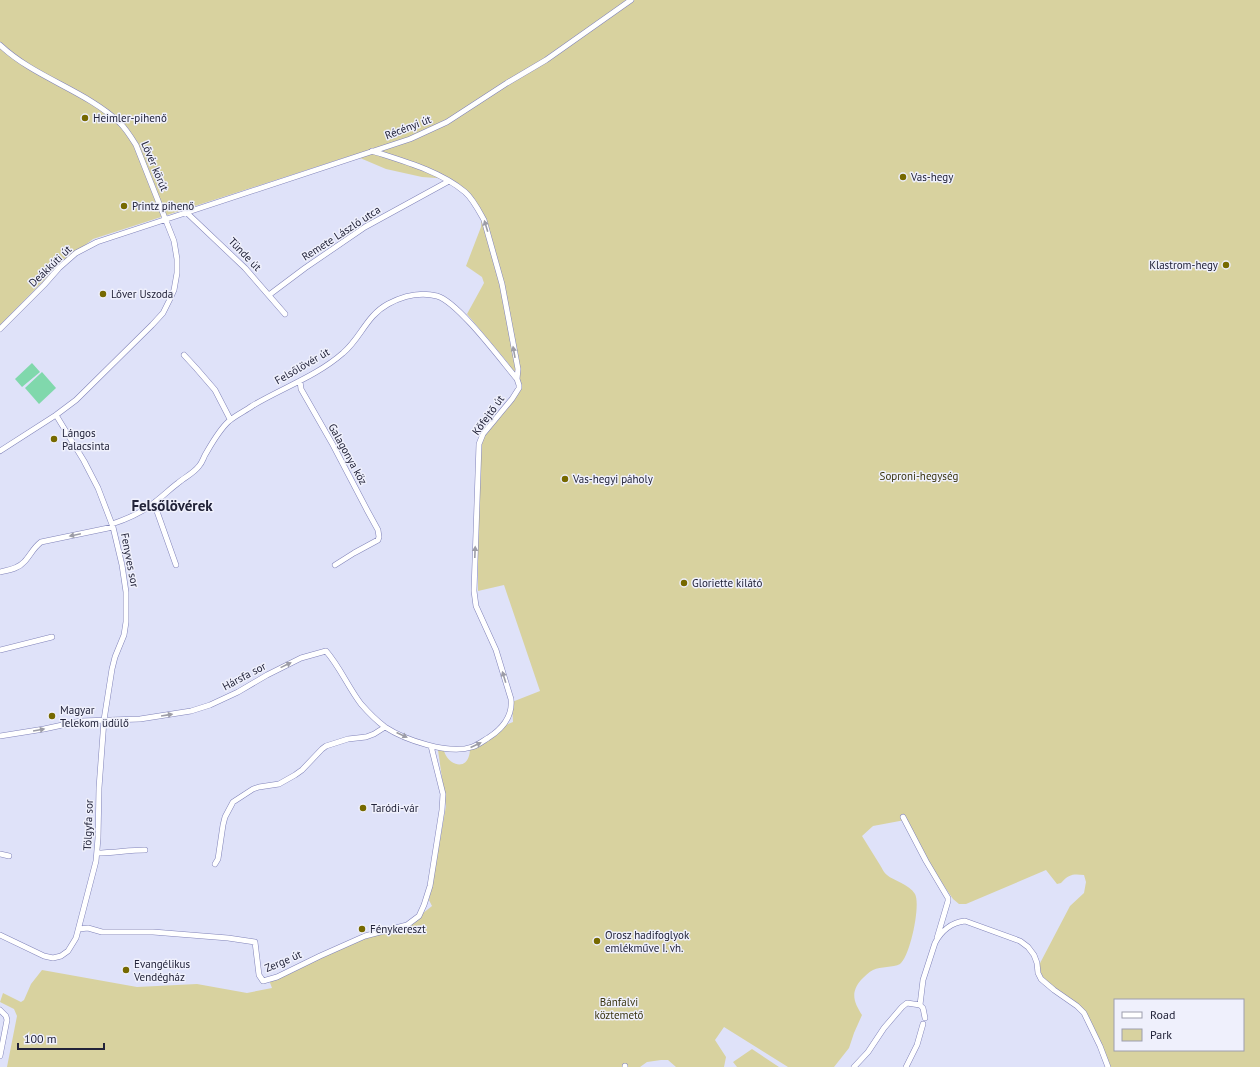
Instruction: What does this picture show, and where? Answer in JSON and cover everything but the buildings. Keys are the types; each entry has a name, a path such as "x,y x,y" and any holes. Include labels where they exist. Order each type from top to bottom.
{"street":[{"name":"Récényi út","path":"163,220 410,138 447,122 507,83 546,60 631,0"},
{"name":"Lővér körút","path":"0,45 27,66 94,104 121,124 136,145 163,220 174,241 177,259 177,273 174,290 163,313 139,340 76,400 56,415 0,451"},
{"name":"Kőfejtő út","path":"372,151 412,164 449,181 466,193 484,220 502,284 518,369 518,388 512,398 483,434 479,444 474,591 476,606 496,650 512,707 507,720 499,731 473,747 457,749"},
{"name":"Remete László utca","path":"269,295 305,268 365,227 449,181"},
{"name":"Tünde út","path":"186,212 245,268 285,314"},
{"name":"Deákkúti út","path":"0,329 59,268 76,253 96,242 150,223 163,220"},
{"name":"Felsőlövér út","path":"0,572 17,567 24,562 35,547 41,542 112,526 154,503 194,472 200,465 215,439 230,420 263,400 313,374 344,353 378,310 400,299 411,295 426,294 439,297 447,302 482,336 517,379"},
{"path":"184,355 215,390 230,420"},
{"name":"Galagonya köz","path":"300,381 301,390 333,445 378,530 378,540 335,565"},
{"name":"Fenyves sor","path":"56,415 84,461 98,488 112,526 122,565 126,592 126,622 124,634 112,669 104,720"},
{"path":"154,503 176,565"},
{"path":"0,650 52,637"},
{"name":"Hársfa sor","path":"0,736 81,721 140,719 172,715 200,709 238,692 301,658 326,651 336,664 350,690 385,727 403,736 431,746 457,749"},
{"name":"Tölgyfa sor","path":"79,929 97,853 99,788 104,720"},
{"path":"215,864 218,859 225,816 233,802 253,789 279,784 295,775 326,746 348,739 366,737 385,727"},
{"name":"Zerge út","path":"79,929 88,928 102,932 153,932 228,938 255,942 259,975 263,980 277,977 365,936 407,926 419,916 430,886 442,810 443,794 431,746"},
{"path":"903,817 926,861 948,898 924,980 920,1004 923,1008 925,1018"},
{"path":"97,853 145,850"},
{"path":"0,854 9,856"},
{"path":"937,938 954,923 965,921 1020,941 1028,947 1034,955 1040,979 1078,1006 1084,1013 1100,1046 1108,1067"},
{"path":"0,935 44,956 53,958 61,956 72,947 79,929"},
{"path":"854,1067 868,1052 884,1028 902,1007 907,1003 920,1004"},
{"path":"0,1010 6,1016 7,1020 0,1056"},
{"path":"906,1067 916,1045 923,1024"}],"green space":[{"name":"Soproni-hegység","path":"0,0 1260,0 1260,1067 1108,1067 1082,1010 1039,976 1038,967 1070,906 1084,893 1086,882 1084,875 1071,875 1061,883 1057,884 1046,870 966,904 959,904 953,899 927,861 905,820 873,826 862,836 886,874 905,885 915,894 917,909 911,942 904,959 900,964 873,970 861,980 855,989 855,1002 862,1015 849,1048 834,1067 788,1067 724,1027 715,1040 726,1057 724,1067 676,1067 668,1060 661,1060 647,1062 640,1067 7,1067 17,1016 14,1009 0,1002 3,993 21,1002 24,1000 31,984 42,970 137,987 197,984 247,993 272,988 269,980 366,934 408,925 432,906 429,900 446,806 438,750 444,751 450,761 463,764 467,761 470,748 503,726 513,722 512,702 540,691 504,585 478,591 478,449 483,434 503,411 519,385 508,363 467,314 484,283 482,277 466,266 481,227 482,212 450,179 422,177 386,169 353,155 93,239 58,266 0,325"},
{"path":"752,1049 779,1067 737,1067 733,1062"}],"shaded area":[{"path":"32,363 40,372 22,387 15,379"},
{"path":"42,372 56,388 39,404 25,388"}],"place":[{"name":"Heimler-pihenő","path":"85,118"},
{"name":"Vas-hegy","path":"903,177"},
{"name":"Printz pihenő","path":"124,206"},
{"name":"Klastrom-hegy","path":"1226,265"},
{"name":"Lőver Uszoda","path":"103,294"},
{"name":"Lángos Palacsinta","path":"54,439"},
{"name":"Vas-hegyi páholy","path":"565,479"},
{"name":"Gloriette kilátó","path":"684,583"},
{"name":"Magyar Telekom üdülő","path":"52,716"},
{"name":"Taródi-vár","path":"363,808"},
{"name":"Fénykereszt","path":"362,929"},
{"name":"Orosz hadifoglyok emlékműve I. vh.","path":"597,941"},
{"name":"Evangélikus Vendégház","path":"126,970"}],"district":[{"name":"Felsőlövérek","path":"172,506"}],"park label":[{"name":"Bánfalvi köztemető","path":"619,1008"}]}
